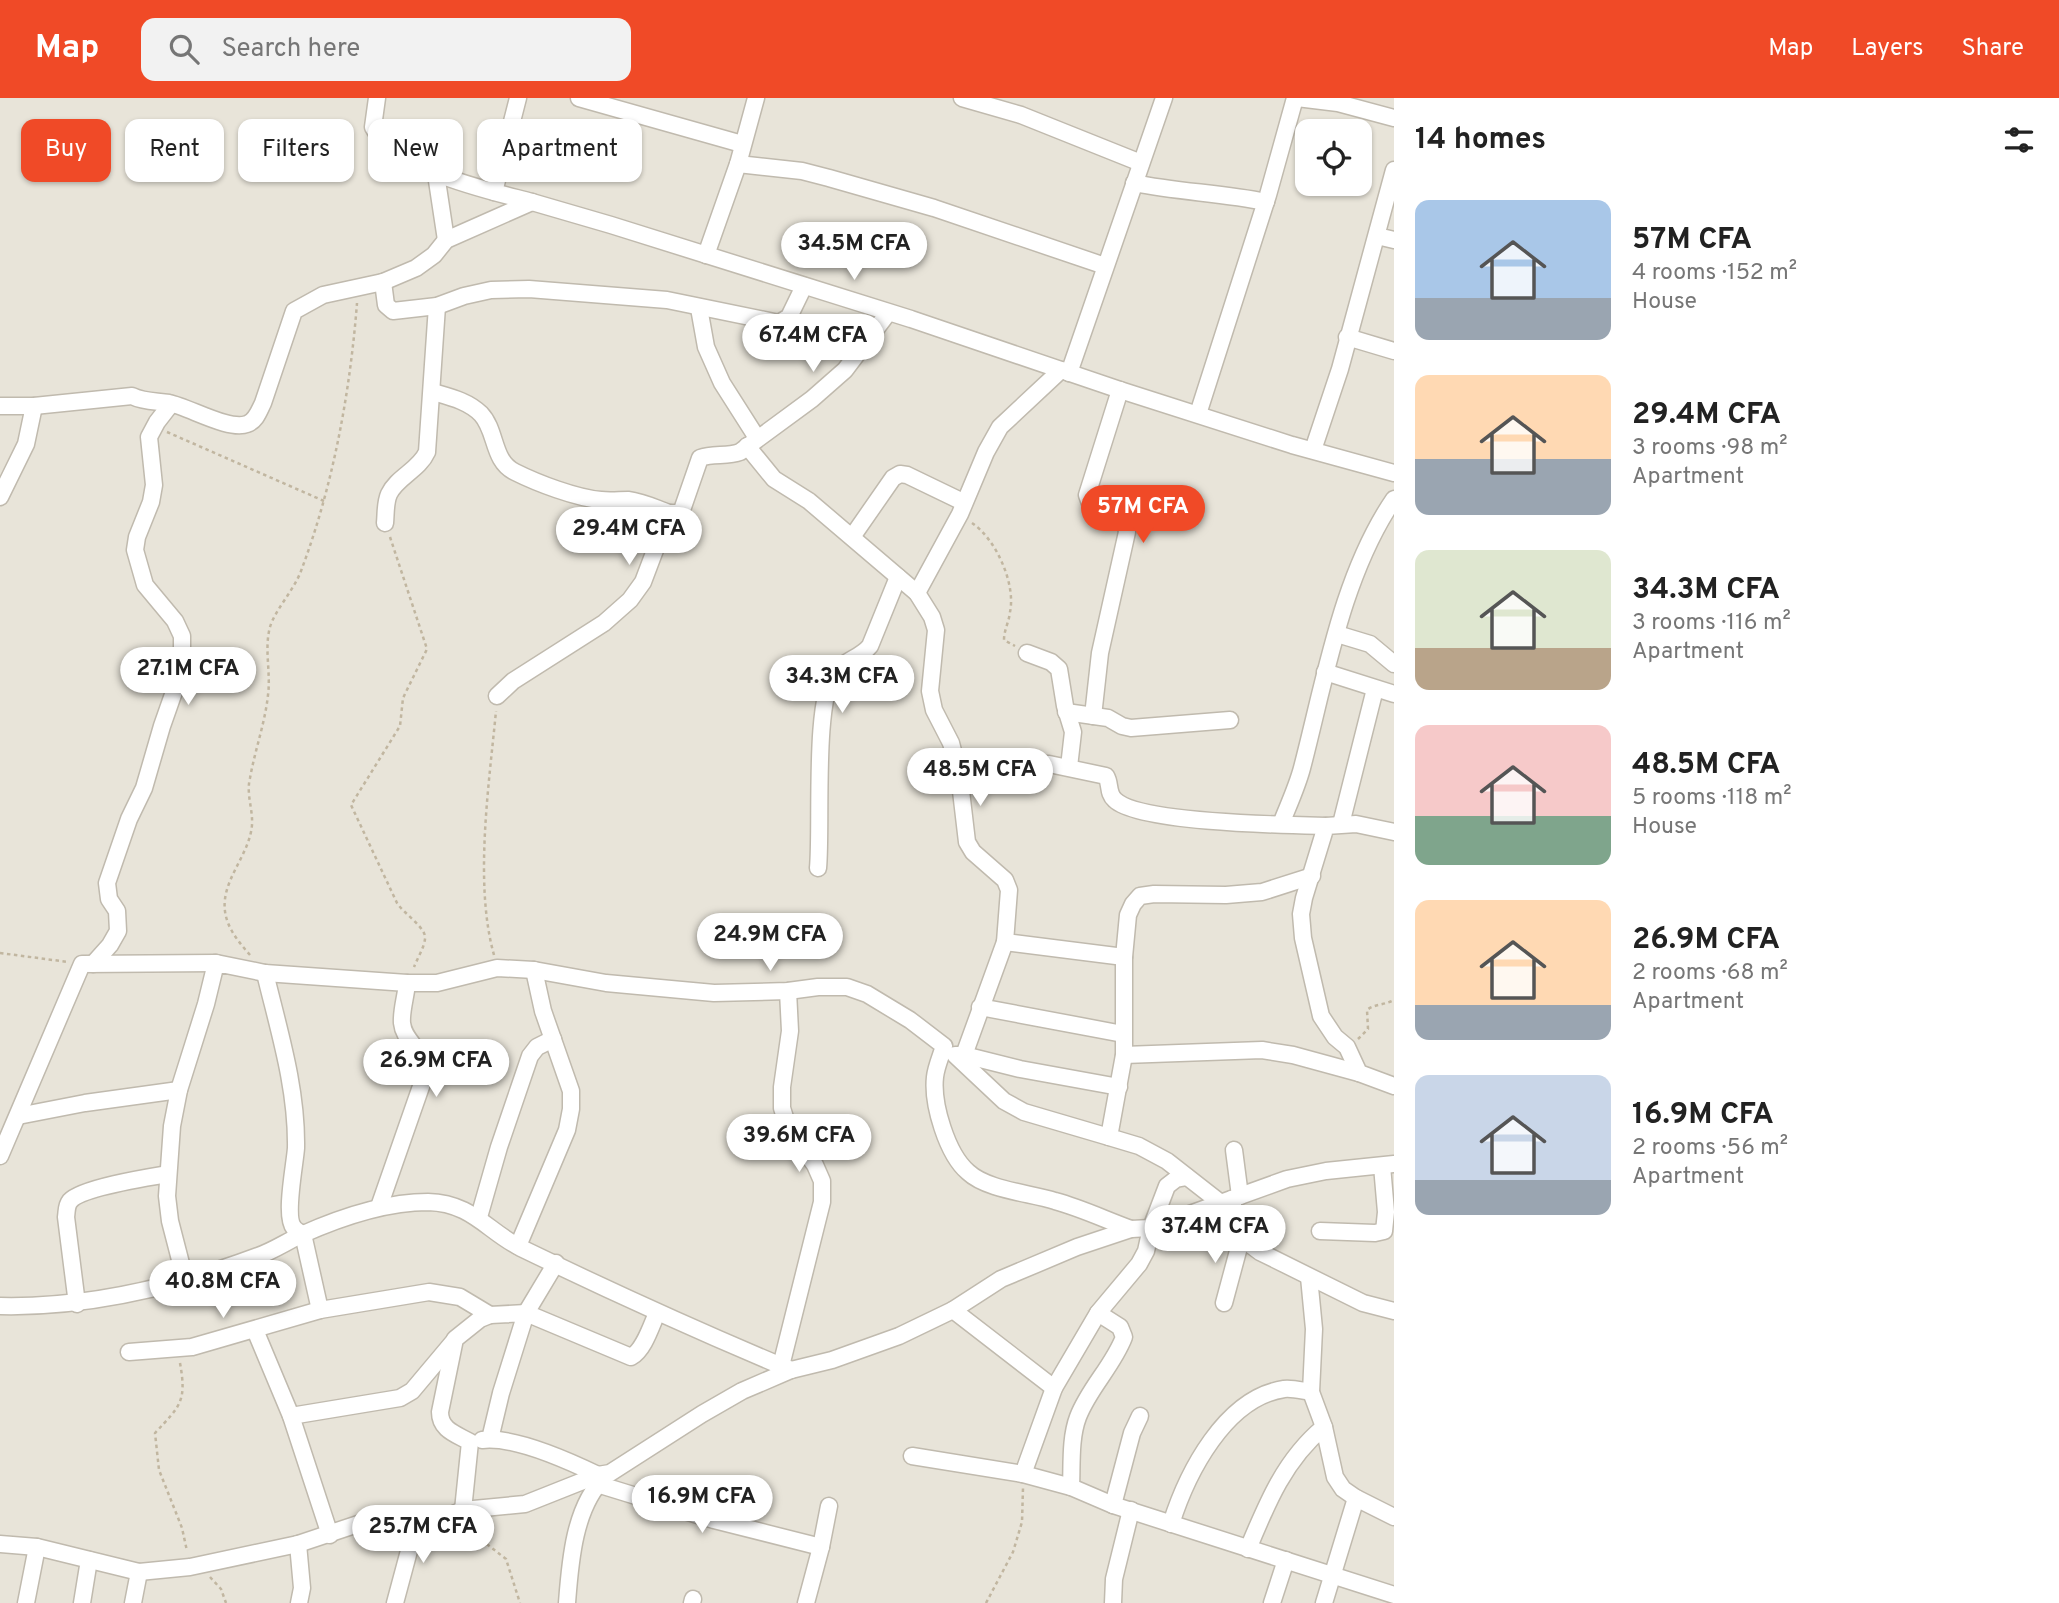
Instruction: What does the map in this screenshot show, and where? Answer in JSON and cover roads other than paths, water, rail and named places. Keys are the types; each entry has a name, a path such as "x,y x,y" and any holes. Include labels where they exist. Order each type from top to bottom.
{"street":[{"path":"494,192 518,98"},
{"path":"579,98 742,144"},
{"path":"706,255 738,164 756,98"},
{"path":"962,98 1021,115 1141,163"},
{"path":"917,593 962,508 1000,427 1065,371 1164,98"},
{"path":"1198,414 1266,202 1296,98 1338,103 1394,118"},
{"path":"372,119 373,100"},
{"path":"738,164 802,171 829,178 933,208 1105,266"},
{"path":"1313,450 1339,369 1394,170"},
{"path":"437,182 446,240"},
{"path":"462,182 706,255 1120,390 1394,473"},
{"path":"1134,183 1266,202"},
{"path":"0,406 34,406 132,396 141,400 172,404 235,425 248,424 256,417 263,403 294,311 323,295 383,282 420,266 434,255 446,240 532,202"},
{"path":"1377,236 1394,240"},
{"path":"383,282 386,305 393,311 438,306 491,290 529,289 667,300 779,323 789,317 804,286"},
{"path":"385,523 390,491 423,461 427,452 438,306"},
{"path":"699,308 706,347 752,442 774,479 809,502 917,593 932,617 936,630 930,691 934,709 951,743 967,842 973,852 1004,880 1009,890 1004,942 994,976 954,1052 935,1076 935,1092 943,1128 954,1155 968,1172 982,1182 1057,1201 1131,1229"},
{"path":"433,392 470,404 482,415 491,428 500,458 515,472 562,490 600,500 645,503 669,513 678,513 682,510 700,458 740,453 812,400 845,370 888,313"},
{"path":"1347,337 1394,351"},
{"path":"1093,716 1100,653 1126,524 1121,517 1091,506 1087,495 1120,390"},
{"path":"0,1156 88,964 110,946 118,931 117,911 109,899 107,883 129,819 144,788 162,726 183,669 182,636 175,621 145,584 135,550 154,485 149,437 172,404"},
{"path":"0,497 26,444 34,406"},
{"path":"852,537 893,478 900,474 907,475 962,508"},
{"path":"1281,824 1301,771 1325,672 1367,544 1394,499"},
{"path":"497,696 513,681 604,623 630,600 643,582 669,513"},
{"path":"818,868 822,727 829,689 834,673 863,654 870,646 898,577"},
{"path":"1337,634 1370,644 1394,664"},
{"path":"1027,653 1051,662 1059,669 1066,712 1073,732 1069,767"},
{"path":"1325,672 1394,694"},
{"path":"1359,1073 1347,1047 1335,1037 1321,1016 1303,938 1303,906 1312,876 1334,825 1374,689"},
{"path":"1066,712 1108,718 1131,728 1230,720"},
{"path":"958,774 1019,763 1049,764 1105,776 1110,782 1112,796 1116,802 1132,809 1216,822 1356,824 1394,832"},
{"path":"1109,1137 1124,1055 1124,957 1128,915 1133,904 1140,896 1154,894 1226,895 1262,892 1312,876"},
{"path":"1004,942 1124,957"},
{"path":"88,964 216,963 265,973 407,983 437,983 497,968 534,970 606,983 714,993 847,987 867,994 910,1020 954,1052 1004,1101 1024,1112 1139,1146 1167,1161 1187,1177 1231,1199"},
{"path":"185,1279 170,1221 168,1174 179,1090 216,963"},
{"path":"518,1246 567,1130 572,1109 571,1091 543,1011 534,970"},
{"path":"265,973 289,1071 296,1150 290,1217 294,1228 303,1234 320,1310"},
{"path":"379,1207 425,1075 425,1062 402,1023 407,983"},
{"path":"786,1368 822,1202 822,1181 815,1165 788,1127 782,1108 782,1087 790,1031 788,991"},
{"path":"980,1007 1124,1034"},
{"path":"479,1217 530,1056 537,1047 553,1039"},
{"path":"1124,1055 1262,1050 1293,1055 1359,1073 1394,1086"},
{"path":"954,1052 1020,1069 1119,1087"},
{"path":"18,1115 179,1090"},
{"path":"1234,1150 1231,1199 1234,1219 1242,1236 1260,1252 1309,1277 1363,1303 1394,1311"},
{"path":"0,1544 37,1548 139,1572 190,1567 298,1544 364,1522 439,1520 463,1510 524,1504 602,1477 702,1414 786,1368 832,1360 899,1336 953,1310 1001,1279 1077,1247 1131,1229 1151,1228 1286,1179 1326,1171 1388,1165 1384,1231 1320,1231"},
{"path":"77,1304 66,1217 67,1206 71,1200 89,1192 168,1174"},
{"path":"1023,1474 1054,1388 1098,1313 1139,1264 1146,1251 1151,1228 1167,1186 1176,1179 1187,1177"},
{"path":"0,1306 77,1304 122,1296 262,1255 303,1234 379,1207 429,1202 460,1209 479,1217 518,1246 657,1313 786,1368"},
{"path":"1224,1303 1242,1236"},
{"path":"490,1439 526,1313 556,1263"},
{"path":"1309,1277 1314,1329 1311,1392 1324,1427 1338,1484 1356,1498 1394,1517"},
{"path":"128,1352 177,1350 320,1310 429,1292 460,1297 490,1315"},
{"path":"953,1310 1054,1388"},
{"path":"291,1416 400,1398 412,1391 455,1339 471,1325 490,1315 526,1313 631,1357 639,1349 657,1313"},
{"path":"1071,1488 1074,1433 1078,1418 1116,1356 1124,1337 1120,1327 1098,1313"},
{"path":"255,1330 291,1416 330,1535"},
{"path":"455,1339 439,1418 446,1429 470,1441 490,1439 531,1448 714,1520 821,1547"},
{"path":"1171,1524 1179,1497 1199,1456 1228,1420 1259,1398 1285,1389 1311,1392"},
{"path":"1113,1505 1132,1433 1140,1416"},
{"path":"1248,1549 1266,1504 1288,1466 1307,1441 1324,1427"},
{"path":"463,1510 470,1441"},
{"path":"912,1456 1023,1474 1071,1488 1113,1505 1286,1560 1386,1597"},
{"path":"567,1603 577,1526 602,1477"},
{"path":"1324,1603 1356,1498"},
{"path":"806,1603 829,1506"},
{"path":"1113,1603 1114,1579 1131,1510"},
{"path":"395,1603 416,1521"},
{"path":"298,1544 302,1588 299,1603"},
{"path":"26,1603 37,1548"},
{"path":"82,1603 89,1560"},
{"path":"1272,1603 1286,1560"},
{"path":"133,1603 139,1572"}]}
